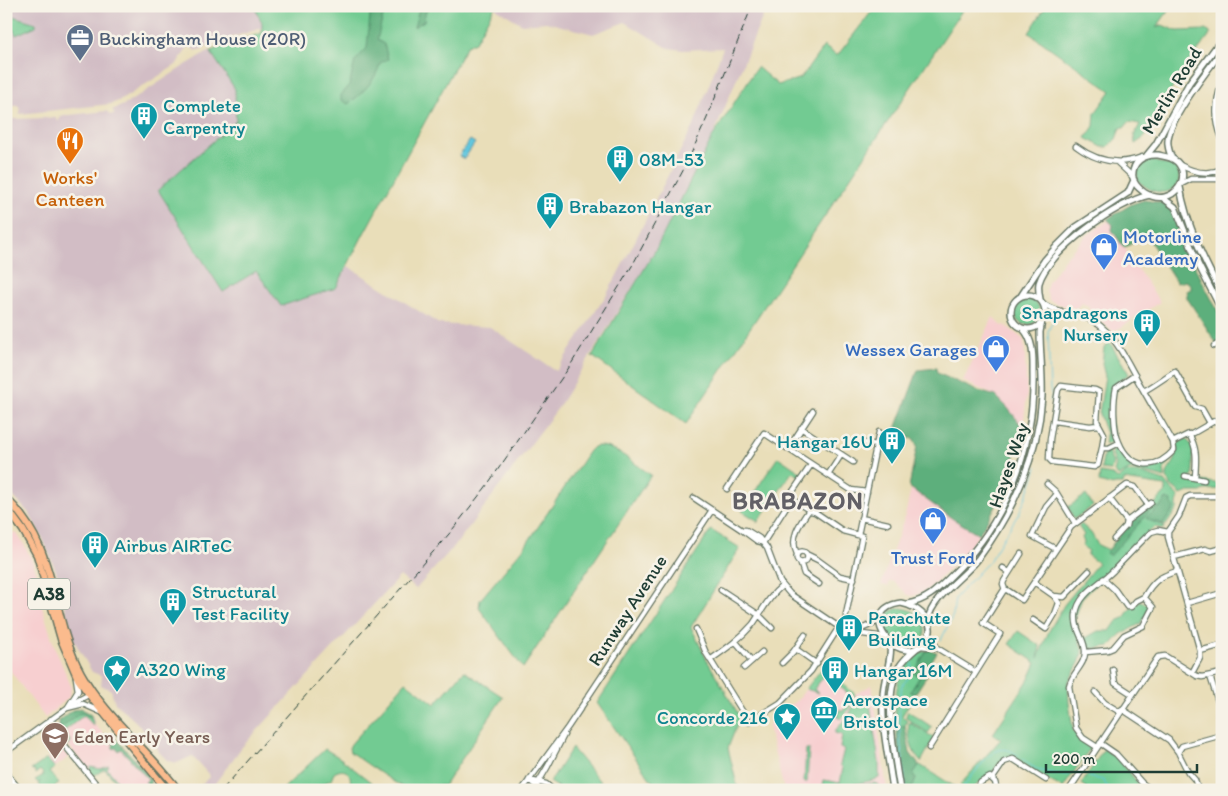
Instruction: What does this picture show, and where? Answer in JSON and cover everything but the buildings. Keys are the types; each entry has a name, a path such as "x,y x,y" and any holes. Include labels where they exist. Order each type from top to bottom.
{"main road":[{"name":"A38","path":"6,498 27,523 40,547 52,578 69,645 91,694 103,713 129,743 161,787 167,790"},
{"name":"A38","path":"6,507 24,530 37,555 60,639 74,673 91,694 158,764 178,790"}],"street":[{"name":"Merlin Road","path":"1144,156 1156,144 1189,83 1222,39"},
{"name":"Merlin Road","path":"1172,159 1168,142 1170,132 1196,85 1222,51"},
{"path":"1222,82 1215,112 1217,127 1222,138"},
{"path":"1076,146 1093,156 1118,163 1127,170 1139,188 1150,195 1163,198 1175,207 1198,264 1222,311"},
{"path":"1118,163 1144,156 1158,155 1172,159 1178,164 1198,172 1222,170"},
{"path":"1061,311 1042,320 1030,329 1018,327 1010,313 1012,304 1021,296 1044,261 1058,245 1082,223 1125,196 1130,190 1134,179 1134,168 1144,156"},
{"path":"1178,164 1182,175 1180,185 1185,210 1206,265 1222,294"},
{"path":"1163,198 1172,195 1180,185 1191,179 1222,179"},
{"path":"1040,299 1038,288 1042,277 1073,240 1105,215 1135,199 1150,195"},
{"path":"1021,296 1031,294 1040,299 1044,304 1061,311 1081,315 1100,325 1113,339 1135,376 1173,442 1174,450 1170,454 1156,463 1146,465 1132,461 1119,444 1116,429 1116,388 1135,376"},
{"path":"1042,320 1045,310 1044,304"},
{"name":"Hayes Way","path":"928,620 930,610 938,600 976,562 987,547 1010,511 1019,489 1032,450 1039,420 1042,397 1040,332 1042,320"},
{"name":"Hayes Way","path":"907,604 922,601 934,593 957,571 977,548 1013,487 1022,461 1032,411 1033,362 1030,339 1024,329"},
{"path":"1214,346 1222,342"},
{"path":"1144,392 1175,371 1195,407 1202,409 1210,423"},
{"path":"1064,386 1098,392 1098,425 1104,434 1097,467 1052,462 1049,459 1059,388 1064,386"},
{"path":"788,449 813,411"},
{"path":"1173,442 1218,420 1222,424"},
{"path":"1054,421 1090,426 1098,425"},
{"path":"801,428 854,462"},
{"path":"858,535 879,432"},
{"path":"727,489 764,433 851,490 867,492"},
{"path":"1189,434 1196,446 1195,478"},
{"path":"866,442 876,445"},
{"path":"1102,448 1109,448 1119,444"},
{"path":"828,475 841,455"},
{"path":"762,542 792,499 792,494 811,465"},
{"path":"1185,476 1204,480"},
{"path":"1047,484 1056,493 1075,523"},
{"path":"1021,554 1003,584 1005,590 1022,600 1075,523 1127,485 1132,485 1149,504 1127,521 1126,526 1114,539"},
{"path":"1056,549 1032,536 1046,507 1061,488"},
{"path":"1192,673 1200,658 1200,651 1168,532 1179,516 1186,498 1190,496 1222,496"},
{"path":"694,498 757,541 762,542 769,552 782,586 794,597 839,627 854,632 884,637 907,650 919,647 937,648 976,672"},
{"path":"1109,498 1127,521"},
{"path":"792,499 843,531 862,536 846,615"},
{"name":"Runway Avenue","path":"522,790 568,727 712,510"},
{"path":"809,510 797,529 794,546 797,559 804,574 819,584"},
{"path":"861,518 888,524"},
{"path":"1152,790 1142,783 1118,756 1079,734 1076,728 1070,680 1081,664 1086,652 1078,631 1076,618 1077,609 1082,599 1153,531 1168,532"},
{"path":"1174,557 1205,549 1211,551 1222,548"},
{"path":"797,554 802,551 805,552 840,576 854,579"},
{"path":"800,562 806,561 808,555"},
{"path":"1003,568 1009,572"},
{"path":"1054,596 1064,597 1089,571"},
{"path":"1103,579 1116,590 1128,608 1144,597 1155,581 1161,576 1178,571"},
{"path":"1033,620 1046,629 1059,603 1054,596 1034,582"},
{"path":"710,660 736,642 782,586"},
{"path":"721,590 759,616 772,628"},
{"path":"929,748 1000,634 983,623 1005,590"},
{"path":"1186,603 1222,594"},
{"path":"1086,652 1113,648 1124,635 1143,626 1153,607 1144,597"},
{"path":"854,632 868,628 890,606 901,603 907,604 920,611 928,620 930,632 937,648"},
{"path":"882,615 880,625 884,637"},
{"path":"696,629 710,660 749,722 780,703 817,664 839,627"},
{"path":"900,790 891,728 893,686 905,658 927,639 930,632"},
{"path":"782,663 796,649 805,635"},
{"path":"736,642 752,661"},
{"path":"890,642 891,655 884,682 883,709 893,790"},
{"path":"1200,651 1222,646"},
{"path":"796,649 817,664"},
{"path":"744,668 762,652"},
{"path":"1069,790 1155,659 1160,655 1202,677 1222,673"},
{"path":"1113,670 1115,683 1132,694"},
{"path":"68,707 78,691 74,673"},
{"path":"1210,676 1222,714"},
{"path":"1095,692 1106,703 1121,710 1169,740 1178,752 1188,772 1195,780 1198,790"},
{"path":"6,752 68,707 91,694"},
{"path":"68,707 86,705 103,713"},
{"path":"51,720 62,742 100,790"},
{"name":"Runway Avenue","path":"535,788 568,727"},
{"path":"1178,752 1182,746 1222,735"},
{"path":"974,790 985,779 993,778 1004,762 1013,759 1046,780"},
{"path":"6,773 20,790"},
{"path":"993,778 997,790"},
{"path":"529,780 539,781 554,790"},
{"path":"529,780 535,788 541,790"}],"shaded area":[{"path":"6,6 254,6 262,23 262,28 214,43 197,51 189,46 176,65 121,100 111,104 20,114 19,106 6,106"},
{"path":"495,6 767,6 713,136 655,251 558,408 457,543 416,589 400,576 242,747 210,790 196,790 210,776 192,756 177,763 168,761 159,752 154,741 115,703 111,690 101,685 102,676 92,672 73,639 56,571 43,539 29,513 6,489 6,116 13,119 56,118 57,121 61,116 107,111 111,115 115,113 112,110 126,104 210,51 235,89 236,121 158,190 223,292 256,271 336,288 348,266 439,324 490,327 556,371 607,294 634,243 695,122 723,48 683,50 668,48 625,22 593,34 546,22 522,24"},
{"path":"1108,221 1113,225 1131,259 1160,302 1113,331 1089,312 1089,306 1081,303 1077,308 1073,308 1055,303 1049,300 1046,290 1048,282 1065,258 1086,236"},
{"name":"Wessex Garages","path":"993,317 1002,326 1005,325 1024,340 1027,394 1023,427 996,396 963,381"},
{"name":"Trust Ford","path":"911,489 920,493 953,519 979,534 969,549 935,583 927,590 913,596 908,595 895,582 890,581 888,586 881,585 905,516"},
{"path":"16,532 36,570 42,607 55,648 71,686 68,698 45,718 6,665 6,535"},
{"name":"Aerospace Bristol","path":"823,667 855,694 872,685 887,790 784,790 768,726 783,707 795,703"},
{"path":"81,708 93,717 95,725 104,734 113,736 151,778 149,790 123,790 104,769 93,776 65,741 58,725 59,720 73,710"},
{"name":"Eden Early Years","path":"61,747 69,757 49,772 44,761"}],"green space":[{"path":"254,6 495,6 475,42 467,45 336,288 281,306 256,271 223,292 158,190 236,121 235,89 210,51 262,33 262,23"},
{"path":"371,6 389,6 384,12 377,40 384,44 388,59 380,63 376,75 368,86 348,104 341,100 341,95 349,86 355,61 367,48"},
{"path":"420,6 429,6 424,21 414,27"},
{"path":"876,6 965,6 686,424 592,356 655,251 713,136 757,67 778,85 801,78 824,46 837,56"},
{"path":"1046,6 1172,6 1156,28 1162,25 1177,31 1205,30 1211,33 1181,73 1145,137 1135,144 1134,136 1140,124 1129,122 1124,128 1120,128 1116,139 1108,147 1102,147 1086,138 1094,126 1095,113 1111,91 1029,33"},
{"path":"9,15 36,23 36,26 16,35 8,18"},
{"path":"1153,158 1154,161 1167,165 1170,163 1176,169 1179,176 1174,188 1159,192 1149,189 1138,181 1137,172 1140,165 1145,160"},
{"path":"1144,200 1163,203 1173,211 1199,275 1222,319 1222,342 1217,344 1187,298 1187,291 1191,289 1191,285 1186,281 1177,283 1146,235 1124,248 1112,230 1113,225 1107,219 1132,204"},
{"path":"1027,299 1036,303 1040,312 1036,321 1027,325 1018,321 1014,312 1018,303"},
{"path":"1110,343 1129,374 1112,386 1111,420 1115,441 1105,445 1106,434 1099,414 1105,376 1102,364 1104,347"},
{"path":"936,368 937,373 978,391 996,396 1023,427 1009,478 996,506 979,534 953,519 909,487 917,446 914,439 896,435 896,429 918,370"},
{"path":"1186,438 1193,448 1193,476 1188,479 1222,484 1222,489 1188,492 1181,495 1170,485 1167,474 1176,458 1177,444"},
{"path":"599,446 619,453 651,475 523,668 479,608 480,600 526,545 589,451 593,447"},
{"path":"1118,448 1132,463 1144,468 1157,465 1174,455 1164,469 1165,478 1131,469 1118,476 1114,472 1116,465 1111,451"},
{"path":"1108,451 1113,464 1111,470 1101,469 1104,452"},
{"path":"778,457 803,474 801,477 792,472 757,523 758,521 742,511"},
{"path":"1127,472 1144,474 1164,481 1179,497 1177,509 1166,525 1163,524 1174,509 1163,503 1153,514 1151,521 1165,526 1164,529 1155,527 1151,530 1082,598 1074,622 1083,653 1068,683 1069,703 1073,730 1080,739 1091,747 1063,788 1011,757 1003,759 993,772 972,790 966,790 960,785 1001,739 993,734 1029,679 1036,663 1009,644 1018,631 1040,646 1038,658 1049,631 1064,605 1098,563 1087,555 1089,551 1082,546 1084,543 1082,537 1084,535 1078,526 1081,524 1091,533 1098,545 1109,550 1130,521 1146,508 1149,510 1166,492 1165,486 1124,480 1123,484 1115,484 1113,486 1099,482 1100,473 1112,475 1118,479"},
{"path":"1086,495 1093,506 1074,519 1068,507"},
{"path":"1166,499 1171,501 1174,509 1163,524 1146,518 1160,507"},
{"path":"1146,508 1150,511 1111,555 1106,553 1130,521"},
{"path":"711,530 740,548 691,627 707,660 740,717 728,748 738,790 658,790 597,703"},
{"path":"1141,601 1150,606 1150,609 1140,624 1121,634 1110,646 1089,649 1084,639 1098,631 1110,631 1117,621 1124,618 1130,609"},
{"path":"901,608 913,611 920,617 924,625 925,633 922,640 917,644 909,646 896,641 884,629 887,627 884,620 887,615 893,610"},
{"path":"927,650 914,673 920,676 911,691 915,694 902,716 907,721 905,726 903,725 899,756 895,711 899,681 904,668 914,657"},
{"path":"927,650 937,652 925,672 928,674 915,694 910,692 920,677 914,673"},
{"path":"823,667 855,694 849,709 841,719 837,717 839,709 843,711 848,704 846,702 850,695 825,675 814,689 819,693 806,689"},
{"path":"464,671 503,697 444,786 409,790 350,752 351,744 406,682 435,704"},
{"path":"865,697 870,704 879,762 879,778 834,787 823,785 824,780 840,783 843,768 840,765 844,749 840,748 842,735 835,733 835,731 850,713 857,698"},
{"path":"81,708 91,715 92,719 84,713 80,713 59,730 59,720 73,710"},
{"path":"908,711 932,727 928,733 906,718"},
{"path":"80,713 84,713 92,719 94,726 84,715 63,732 71,742 68,745 59,730"},
{"path":"909,722 934,738 921,762 915,754 911,743 908,731"},
{"path":"905,726 910,753 919,765 913,774 916,779 911,790 904,790 899,756 898,727"},
{"path":"104,734 113,736 151,778 149,790 143,789 148,785 145,782 148,779 121,749 118,751 112,747 114,745"},
{"path":"49,740 52,743 54,742 58,749 51,756 46,749 49,747 47,743"},
{"path":"572,748 607,790 556,790 558,787 550,782"},
{"path":"325,749 383,790 325,790 334,786 341,789 349,786 350,778 348,772 342,770 334,773 331,780 310,790 285,790 284,788"},
{"path":"806,749 809,749 807,782 804,782"},
{"path":"1104,749 1118,759 1146,790 1087,790 1081,784"},
{"path":"47,759 55,768 49,772 59,784 55,786 56,790 43,790 38,784 41,781 38,783 35,780 44,775 40,770 35,774 35,770 31,770"},
{"path":"919,765 960,790 911,790 916,779 913,774"},
{"path":"109,766 107,769 126,790 123,790 105,769 93,776 89,771 91,767 100,769"},
{"path":"874,783 881,790 862,790 861,788 835,790"}],"water":[{"path":"470,140 475,143 464,159 459,156"}],"waterway":[{"path":"1050,401 1052,396 1050,389 1048,331 1057,318"},
{"path":"941,640 953,615 955,598 990,560 1019,513 1037,467"},
{"path":"906,790 900,738 899,702 902,685 909,677 912,663"},
{"path":"961,790 986,759 1001,749 1014,752 1039,770 1070,775"},
{"path":"1089,777 1103,780 1109,790"}],"railway":[{"path":"222,790 449,534 485,488 568,369 632,266 686,165 752,6"}],"place":[{"name":"Buckingham House (20R)","path":"80,62"},
{"name":"Complete Carpentry","path":"144,140"},
{"name":"Works' Canteen","path":"70,165"},
{"name":"08M-53","path":"620,183"},
{"name":"Brabazon Hangar","path":"550,230"},
{"name":"Motorline Academy","path":"1104,271"},
{"name":"Snapdragons Nursery","path":"1147,347"},
{"name":"Wessex Garages","path":"996,373"},
{"name":"Hangar 16U","path":"892,465"},
{"name":"Trust Ford","path":"933,545"},
{"name":"Airbus AIRTeC","path":"95,569"},
{"name":"Structural Test Facility","path":"173,626"},
{"name":"Parachute Building","path":"849,652"},
{"name":"A320 Wing","path":"117,693"},
{"name":"Hangar 16M","path":"835,694"},
{"name":"Aerospace Bristol","path":"824,734"},
{"name":"Concorde 216","path":"787,741"},
{"name":"Eden Early Years","path":"55,760"}],"district":[{"name":"BRABAZON","path":"798,501"}]}
